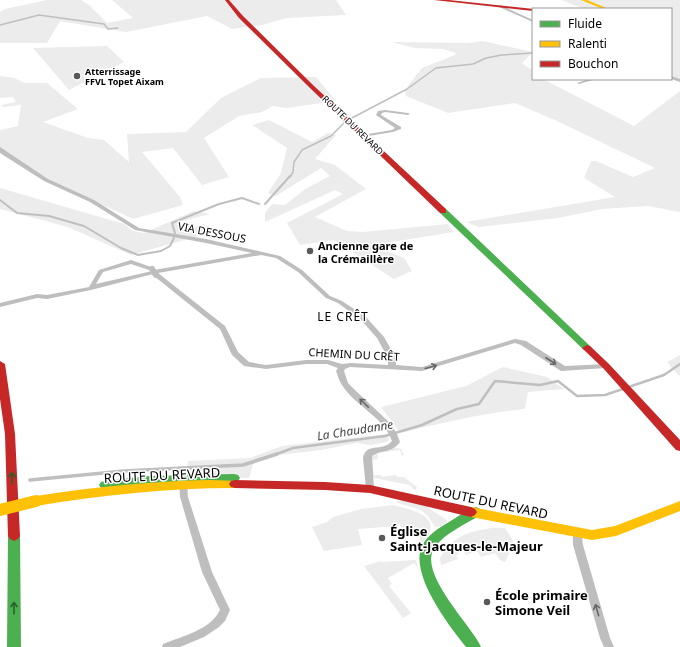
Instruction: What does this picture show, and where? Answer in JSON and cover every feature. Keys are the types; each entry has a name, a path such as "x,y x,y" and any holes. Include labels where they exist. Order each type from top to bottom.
{"main road":[{"name":"ROUTE DU REVARD","path":"227,0 241,17 481,248 506,279 564,326 606,366 680,447"},
{"path":"436,0 532,10"},
{"path":"583,0 604,8"},
{"path":"0,364 7,408 12,466 14,647"},
{"name":"ROUTE DU REVARD","path":"0,510 36,501 183,482 291,485 370,490 578,534 592,535 611,532 680,506"},
{"path":"474,647 458,629 437,592 425,564 425,557 429,546 435,539 476,512"}],"street":[{"path":"500,6 532,21"},
{"path":"579,83 590,80"},
{"path":"364,136 393,131 399,128 378,115 380,112 385,111 408,114"},
{"name":"VIA DESSOUS","path":"0,149 2,152 46,180 92,201 137,229 206,241 278,257 300,271 328,297 340,302 364,319 380,337 392,358 392,367"},
{"path":"0,305 37,296 47,297 91,288 153,272 263,253"},
{"name":"CHEMIN DU CRÊT","path":"91,288 100,270 131,262 154,272 223,328 235,353 247,364 266,367 306,362 328,362 342,367 350,365 422,369 515,342 523,343 564,370 606,366"},
{"path":"342,367 340,371 345,384 394,436 389,448 372,451 366,458 370,490"},
{"path":"167,647 211,628 222,617 225,610 208,572 184,496 183,482"},
{"path":"578,534 578,545 605,638 609,647"}],"shaded area":[{"path":"47,0 81,0 89,5 107,23 133,18 112,0 336,0 346,15 287,18 262,25 232,29 207,16 126,32 60,21 47,43 0,43 0,12 5,9"},
{"path":"561,0 680,0 680,81 672,77 672,8 581,8"},
{"path":"482,41 532,52 522,63 532,70 532,80 545,80 634,126 680,91 680,212 648,206 602,209 558,218 479,227 466,222 615,197 584,178 591,161 596,161 633,177 655,168 557,121 515,103 448,113 406,96 405,90 422,68 455,55 456,53 443,49 415,48 391,42 469,43"},
{"name":"Atterrissage FFVL Topet Aixam","path":"107,46 124,62 69,90 33,48"},
{"path":"0,76 14,78 25,83 47,83 78,109 43,122 88,138 104,140 129,162 127,134 186,132 221,98 261,78 316,77 336,101 287,108 273,106 262,112 239,116 204,138 229,177 202,185 173,148 142,152 180,197 183,205 133,219 38,175 0,149 0,130 18,126 21,105 3,107 1,105 16,102 13,97 0,98"},
{"path":"269,120 312,142 328,133 336,135 315,159 335,165 366,189 315,217 347,231 363,232 448,224 454,232 373,245 404,258 412,271 394,279 334,240 300,245 287,223 343,194 335,190 265,222 265,213 272,204 285,205 305,189 330,176 321,168 276,196 268,193 281,173 287,148 252,125"},
{"path":"0,188 124,224 133,231 144,233 194,211 210,214 179,222 180,232 204,224 209,233 131,255 68,227 0,209"},
{"path":"680,355 680,375 679,376 667,362"},
{"path":"503,367 547,377 564,389 528,392 525,409 477,416 400,433 381,407 466,386"},
{"path":"387,434 389,439 387,442 371,445 356,443 321,450 279,455 253,464 249,478 185,476 188,461 250,458 282,446"},
{"path":"394,448 401,449 404,455 402,456 400,450 377,453 378,459 371,460 374,475 381,475 382,477 396,475 397,477 404,477 417,487 416,490 414,490 410,485 374,478 370,461 372,454"},
{"path":"404,500 423,504 448,521 441,526 435,527 428,516 421,510 395,502"},
{"path":"393,505 419,513 429,521 431,527 429,534 421,544 418,530 414,527 402,528 399,524 397,524 397,526 358,529 362,545 324,551 312,527 327,522 333,517 361,509"},
{"path":"492,528 505,528 514,542 505,562 500,560 495,553 481,557 477,551 466,555 463,550 458,552 459,554 456,555 458,559 441,565 440,558 445,550 456,539 468,533"},
{"path":"416,560 418,568 414,563 388,578 392,584 389,586 411,613 403,618 364,566 381,561"}],"waterway":[{"path":"0,25 39,15 104,24 108,29 118,28"},
{"path":"350,119 407,89 436,68 473,64 486,58 502,55 532,53"},
{"path":"290,177 293,172 294,162 302,150 331,136 344,123 344,121"},
{"path":"265,204 290,176"},
{"path":"175,233 172,223 219,204 242,198 259,204"},
{"path":"0,200 17,213 49,216 84,226 121,248 138,255 161,251 170,246 174,238"},
{"name":"La Chaudanne","path":"275,455 293,448 385,436 422,425 457,409 479,404 495,381 540,385 558,381 577,396 605,395 664,375 680,364"},
{"name":"La Chaudanne","path":"30,480 124,471 243,465 275,455"}],"traffic: fast":[{"path":"443,211 587,348"},
{"path":"105,485 149,480 234,478"},
{"path":"474,647 440,600 427,571 425,558 427,548 431,542 449,527 476,512"},
{"path":"14,536 14,647"}],"traffic: slow":[{"path":"583,0 604,8"},
{"path":"36,501 135,488 235,484"},
{"path":"0,510 36,501"},
{"path":"471,512 592,535 616,531 680,506"}],"traffic: jam":[{"path":"227,0 241,17 312,87 443,211"},
{"path":"436,0 532,10"},
{"path":"587,348 606,366 680,447"},
{"path":"0,364 10,434 14,536"},
{"path":"235,484 325,486 370,489 471,512"}],"place":[{"name":"Atterrissage FFVL Topet Aixam","path":"77,76"},
{"name":"Ancienne gare de la Crémaillère","path":"310,251"},
{"name":"Église Saint-Jacques-le-Majeur","path":"382,538"},
{"name":"École primaire Simone Veil","path":"487,602"}],"district":[{"name":"LE CRÊT","path":"343,316"}]}
